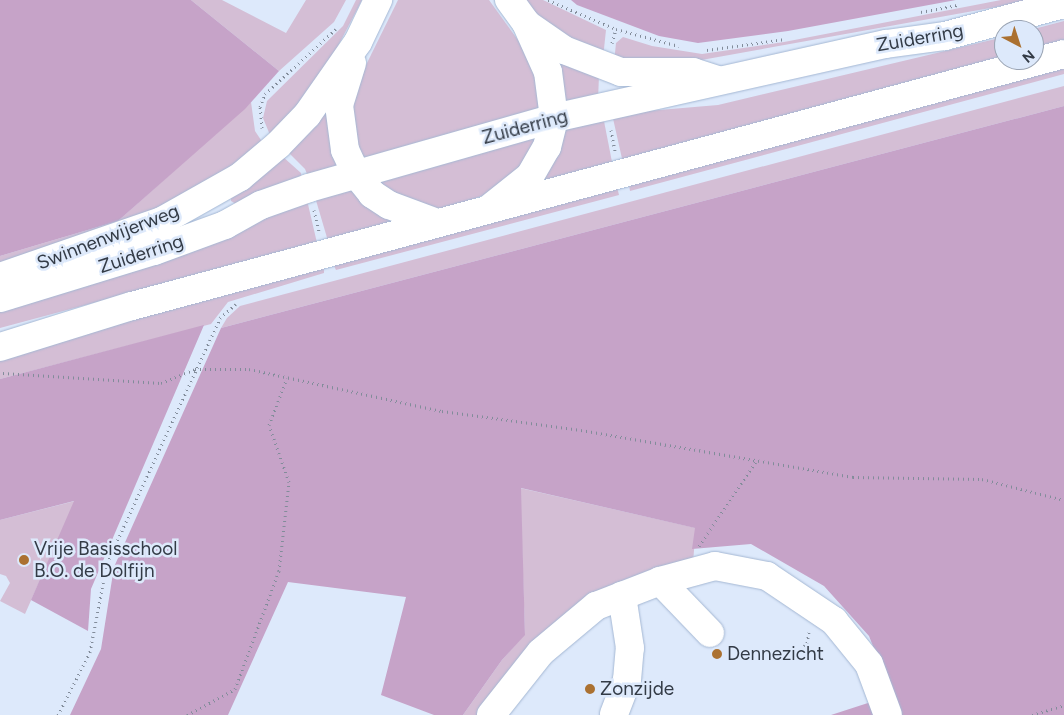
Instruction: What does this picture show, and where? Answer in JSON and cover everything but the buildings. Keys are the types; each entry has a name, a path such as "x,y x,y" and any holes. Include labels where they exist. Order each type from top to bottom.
{"main road":[{"name":"Swinnenwijerweg","path":"378,0 358,42 339,106 345,150 356,174 372,194 388,205 437,223"},
{"path":"490,208 530,176 547,147 554,118 548,72 526,24 509,0"},
{"name":"Zuiderring","path":"0,298 154,251 225,225 261,205 356,174 554,118 886,44 945,36 1064,4"},
{"path":"526,24 564,50 621,72 693,72 718,80"},
{"name":"Swinnenwijerweg","path":"0,277 162,221 240,177 278,145 307,115 358,42"},
{"path":"0,347 132,306 1064,54"},
{"path":"491,715 540,652 596,606 660,581 715,566 767,576 834,621 869,664 888,715"},
{"path":"660,581 710,633"},
{"path":"614,714 627,680 630,648 622,596"}],"path":[{"path":"548,0 616,29 683,47"},
{"path":"917,13 965,4"},
{"path":"700,51 793,38"},
{"path":"58,715 90,652 107,563 220,318 237,303 246,300"},
{"path":"0,373 161,383 195,369 249,369 442,411 582,430 853,477 982,479 1064,500"},
{"path":"187,715 236,689 279,571 289,482 269,425 287,378"},
{"path":"698,571 699,542 757,460"},
{"path":"1032,715 1064,705"}],"shaded area":[{"path":"0,0 191,0 279,71 245,109 118,221 0,256"},
{"path":"191,0 222,0 286,33 306,0 346,0 334,22 279,71"},
{"path":"356,0 362,0 314,92 270,135 263,118 267,101 343,26"},
{"path":"398,0 489,0 533,61 545,114 362,165 349,115 365,67"},
{"path":"522,0 543,0 606,30 603,58 565,43"},
{"path":"571,0 956,0 788,31 698,43 659,36 577,5"},
{"path":"1001,0 1034,0 668,66 614,63 616,43 623,37 652,46 702,54 784,42"},
{"path":"1064,21 1064,42 1044,47 1044,26"},
{"path":"994,39 994,61 623,163 612,114 718,105"},
{"path":"556,56 599,75 598,100 560,109"},
{"path":"1064,66 1064,74 630,191 629,185"},
{"path":"1064,86 1064,106 221,328 227,318 240,306"},
{"path":"251,102 255,131 265,146 211,189 0,272 0,256 118,221"},
{"path":"1064,106 1064,715 900,715 869,636 824,586 751,544 692,549 695,528 521,488 525,635 502,660 463,715 434,715 381,695 406,597 288,582 228,715 70,715 101,649 114,567 221,328"},
{"path":"328,107 343,170 310,181 305,169 286,150"},
{"path":"603,116 612,162 536,185 559,127"},
{"path":"542,130 523,166 490,193 446,209 415,209 367,178"},
{"path":"282,156 301,173 302,183 236,204 231,201 231,196"},
{"path":"355,182 401,222 328,241 315,197"},
{"path":"617,187 619,195 336,270 333,264"},
{"path":"307,200 317,243 0,328 0,308"},
{"path":"324,266 324,273 228,302 211,324 0,379 0,355"},
{"path":"204,325 91,589 88,631 31,600 74,501 0,520 0,379"},
{"path":"520,488 696,528 693,562 627,582 478,715 463,715 502,660 525,634"},
{"name":"Vrije Basisschool B.O. de Dolfijn","path":"75,501 25,614 0,601 10,583 6,576 0,574 0,520"},
{"path":"871,702 873,715 831,715"}],"place":[{"name":"Vrije Basisschool B.O. de Dolfijn","path":"24,560"},
{"name":"Dennezicht","path":"717,654"},
{"name":"Zonzijde","path":"590,689"}]}
